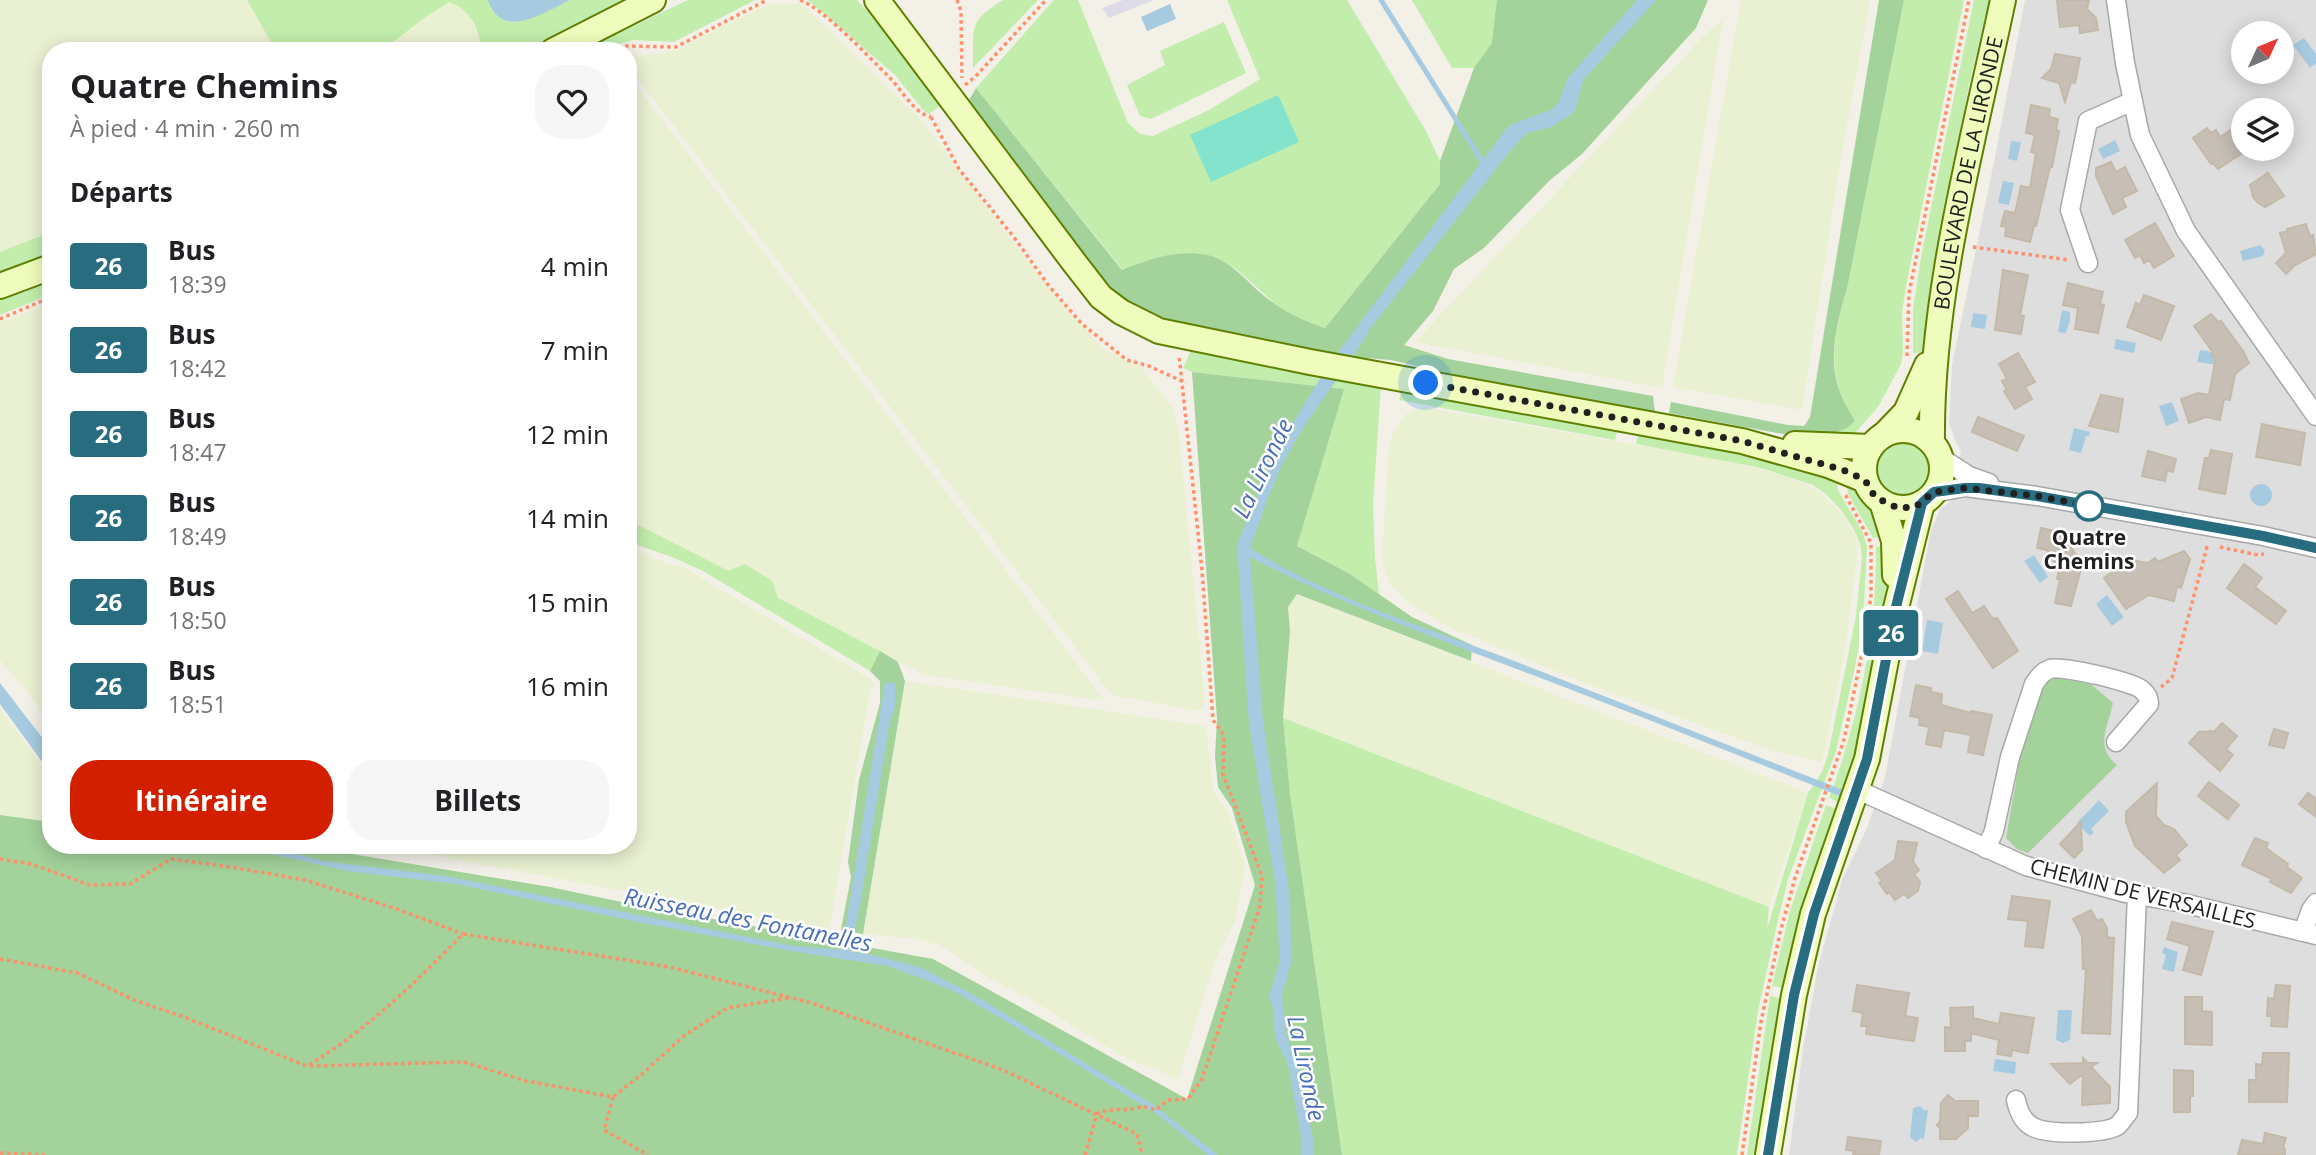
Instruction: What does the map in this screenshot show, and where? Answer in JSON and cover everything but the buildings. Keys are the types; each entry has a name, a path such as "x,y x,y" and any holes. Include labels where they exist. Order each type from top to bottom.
{"street":[{"path":"571,42 653,0"},
{"path":"867,0 913,49"},
{"path":"877,0 1101,297 1141,324 1176,336 1742,441 1854,475 1882,502 1898,508 1915,507 1928,498 1965,488 2029,495 2263,536 2316,548"},
{"name":"BOULEVARD DE LA LIRONDE","path":"1936,450 1930,408 1935,345 1952,244 2003,0"},
{"path":"2116,0 2140,135 2186,231 2316,416"},
{"path":"2088,263 2070,210 2088,121 2133,101"},
{"path":"0,286 42,270"},
{"name":"BOULEVARD DE LA LIRONDE","path":"1877,441 1906,412 1935,345"},
{"path":"1742,441 1830,447 1877,441 1900,430 1909,431 1925,437 1936,450 1969,476 2029,495"},
{"path":"1854,475 1877,441"},
{"path":"1768,1155 1794,995 1810,928 1867,759 1896,607 1928,498 1942,472 1936,450"},
{"path":"1882,502 1894,541 1896,607"},
{"path":"1986,849 1994,831 2010,757 2034,684 2041,673 2053,667 2069,668 2141,688 2148,698 2145,711 2116,742"},
{"name":"CHEMIN DE VERSAILLES","path":"1858,790 2026,866 2137,895 2207,908 2310,933"},
{"path":"2015,1100 2024,1119 2033,1127 2047,1131 2107,1130 2119,1125 2128,1113 2137,895"},
{"path":"2310,933 2311,910 2316,903"}],"path":[{"path":"637,46 676,47 767,0"},
{"path":"800,0 822,14 887,75 921,113 931,117 958,169 1082,324 1128,360 1184,382"},
{"path":"957,0 961,11 961,88 975,77 1046,0"},
{"path":"1906,362 1909,293 1969,0"},
{"path":"931,117 941,111 950,98"},
{"path":"1952,244 2088,263"},
{"path":"0,319 42,302"},
{"path":"1085,1155 1097,1114 1107,1109 1130,1111 1143,1106 1156,1110 1168,1100 1188,1099 1202,1079 1260,906 1262,876 1223,775 1224,734 1213,720 1184,382 1176,336"},
{"path":"1742,1155 1761,1022 1780,933 1795,878 1844,740 1865,639 1871,596 1871,543 1843,489 1854,475"},
{"path":"2148,698 2172,678 2209,541"},
{"path":"0,859 31,864 90,885 131,884 171,859 305,880 385,905 463,934 669,967 812,1003 1003,1070 1137,1134 1142,1155"},
{"path":"307,1066 338,1048 412,986 463,934"},
{"path":"0,959 77,974 134,1000 307,1066 464,1062 526,1081 613,1097"},
{"path":"648,1155 604,1130 613,1097 685,1035 727,1008 790,998"},
{"path":"0,1153 46,1155"}],"shaded area":[{"path":"1123,0 1154,0 1109,18 1102,8"},
{"path":"2025,0 2316,0 2316,1155 1789,1155 1803,1049 1818,967 1842,880 1867,828 1885,777 1931,530 1941,508 1952,501 1961,451 1949,423 1952,365"}],"green space":[{"path":"0,0 247,0 271,42 42,42 42,236 0,252"},
{"path":"247,0 626,0 545,42 480,42 469,15 449,2 393,42 271,42"},
{"path":"688,0 755,0 674,42 599,42"},
{"path":"808,0 857,0 889,34 941,105 929,114 924,111 895,75"},
{"path":"1003,0 1038,0 973,68 973,34 978,20"},
{"path":"1054,0 1078,0 1128,123 1140,134 1153,136 1209,110 1260,79 1227,0 1347,0 1426,131 1440,161 1440,184 1325,328 1295,318 1271,301 1236,269 1209,256 1165,256 1123,270 976,88"},
{"path":"1412,0 1524,0 1474,68 1452,68"},
{"path":"1497,0 1708,0 1696,28 1582,154 1549,181 1484,248 1454,269 1433,311 1404,345 1448,359 1653,396 1655,413 1567,395 1506,387 1391,360 1327,355 1315,349 1188,327 1127,311 963,110 976,88 1122,270 1174,254 1207,255 1224,261 1264,296 1286,311 1325,328 1440,184 1440,161 1474,68 1492,43"},
{"path":"1741,0 1870,0 1840,163 1802,410 1673,387"},
{"path":"1879,0 1904,0 1848,284 1835,337 1836,379 1855,421 1847,428 1823,437 1794,436 1669,413 1671,402 1788,425 1804,426 1810,417"},
{"path":"1904,0 1964,0 1907,281 1902,312 1901,364 1878,407 1849,440 1823,437 1855,421 1836,379 1834,351"},
{"path":"1974,0 1989,0 1968,90 1922,353 1913,353 1913,309 1921,257"},
{"path":"449,2 468,13 480,42 381,42"},
{"path":"770,4 802,4 922,121 1029,263 1102,348 1140,366 1174,410 1179,435 1205,702 1199,711 1112,695 637,78 637,56 679,50 727,23"},
{"path":"1723,18 1662,388 1415,342 1698,42"},
{"path":"1224,22 1246,73 1151,119 1140,116 1127,85 1165,65 1160,51"},
{"path":"637,87 1105,701 925,675 637,525"},
{"path":"1278,95 1299,142 1211,182 1190,135"},
{"path":"42,236 42,258 0,274 0,252"},
{"path":"42,282 42,298 0,315 0,298"},
{"path":"42,305 42,711 0,660 0,323"},
{"path":"1192,348 1232,360 1381,385 1373,503 1379,594 1350,574 1297,546 1343,389 1192,372 1183,368"},
{"path":"1192,372 1344,389 1297,546 1350,574 1412,617 1472,645 1471,661 1297,594 1288,607 1290,631 1283,718 1290,794 1342,1155 0,1155 0,815 42,821 42,854 352,854 550,887 933,959 1187,1099 1255,885 1232,808 1218,787 1215,756 1217,719"},
{"path":"1403,387 1618,428 1615,440 1399,400"},
{"path":"1423,407 1705,457 1780,474 1812,487 1823,495 1845,518 1855,537 1858,550 1845,649 1822,762 1772,751 1582,682 1454,629 1414,607 1391,585 1382,558 1389,445 1406,414"},
{"path":"1639,430 1721,447 1837,477 1838,490 1863,533 1867,547 1863,622 1854,672 1836,751 1788,879 1777,924 1758,1011 1737,1155 1342,1155 1290,794 1283,718 1769,907 1767,929 1808,793 1821,774 1828,755 1856,616 1862,557 1860,543 1841,510 1813,485 1761,468 1636,444"},
{"path":"1903,442 1922,450 1930,469 1922,488 1903,496 1884,488 1876,469 1884,450"},
{"path":"1857,484 1873,504 1887,536 1873,538 1848,494 1846,485"},
{"path":"637,525 729,571 745,564 772,581 778,598 880,651 870,671 703,571 637,545"},
{"path":"1888,545 1890,573 1878,647 1857,758 1841,803 1829,798 1849,737 1864,674 1873,611 1876,547"},
{"path":"637,551 668,564 683,567 872,680 829,930 427,854 637,854"},
{"path":"1296,594 1808,793 1769,907 1283,718 1290,631 1288,607"},
{"path":"880,651 898,662 905,681 863,934 841,930 851,877 848,862 859,780 880,703 880,681 870,671"},
{"path":"2059,676 2092,685 2113,703 2104,744 2110,758 2117,765 2028,853 2017,849 2006,838 2024,735 2043,683"},
{"path":"905,681 1206,726 1213,791 1228,812 1245,867 1235,921 1215,960 1178,1079 1120,1055 1032,1000 996,982 940,945 917,939 863,934"},
{"path":"0,708 42,767 42,821 0,815"},
{"path":"1826,805 1840,811 1784,988 1772,986 1790,911"},
{"path":"1770,996 1783,999 1759,1155 1747,1155"}],"water":[{"path":"488,0 570,0 537,16 514,22 495,13"},
{"path":"1637,0 1656,0 1583,80 1572,114 1551,127 1527,133 1515,145 1372,326 1289,452 1272,487 1250,548 1342,596 1846,791 1844,798 1390,620 1250,557 1263,721 1289,890 1292,960 1282,994 1287,1039 1298,1061 1313,1139 1314,1155 1301,1155 1301,1136 1288,1065 1275,1037 1269,996 1280,960 1275,881 1249,724 1237,545 1273,456 1329,364 1507,128 1553,109 1559,102 1568,78"},
{"path":"1170,4 1176,19 1147,31 1141,17"},
{"path":"2304,38 2316,54 2316,63 2310,68 2294,44"},
{"path":"2115,140 2120,151 2103,159 2098,149"},
{"path":"2011,141 2021,142 2017,161 2008,159"},
{"path":"2003,181 2014,183 2009,205 1998,203"},
{"path":"2260,245 2265,250 2263,256 2243,261 2240,251"},
{"path":"2062,310 2070,312 2066,333 2058,332"},
{"path":"1973,313 1987,315 1985,329 1971,327"},
{"path":"2116,339 2136,343 2134,353 2114,349"},
{"path":"2200,350 2212,352 2212,357 2221,359 2219,365 2197,362"},
{"path":"2172,402 2179,421 2166,426 2159,406"},
{"path":"2074,428 2090,432 2089,436 2086,436 2081,453 2069,450"},
{"path":"2261,484 2269,487 2272,495 2269,503 2261,506 2253,503 2250,495 2253,487"},
{"path":"2034,555 2048,577 2040,583 2024,561"},
{"path":"2107,595 2124,617 2112,626 2096,604"},
{"path":"1927,620 1943,623 1938,654 1922,651"},
{"path":"0,683 42,737 42,762 0,704"},
{"path":"885,683 895,683 895,707 889,725 850,951 922,968 981,999 1152,1104 1218,1155 1208,1155 1157,1114 952,990 888,966 638,922 456,884 347,871 268,854 295,854 323,861 445,876 793,946 842,950"},
{"path":"2099,800 2109,811 2091,829 2094,832 2090,836 2077,823"},
{"path":"2164,947 2178,952 2174,972 2162,969 2166,955 2162,953"},
{"path":"2058,1010 2072,1010 2070,1040 2063,1043 2056,1040"},
{"path":"1995,1059 2016,1062 2015,1074 1993,1071"},
{"path":"1920,1106 1928,1110 1924,1139 1916,1142 1910,1137 1913,1108"}],"waterway":[{"path":"1381,0 1485,166"}],"bus line":[{"name":"26","path":"1768,1155 1794,995 1814,914 1867,759 1896,607 1922,503 1934,492 1979,488 2263,536 2316,548"}],"place":[{"name":"Quatre Chemins","path":"2089,506"}],"route":[{"path":"1426,383 1742,441 1843,470 1865,480 1875,497 1898,508 1915,507 1934,492 1956,488 1979,488 2089,506"}],"water label":[{"name":"La Lironde","path":"1262,468"},
{"name":"Ruisseau des Fontanelles","path":"748,919"},
{"name":"La Lironde","path":"1307,1068"}]}
